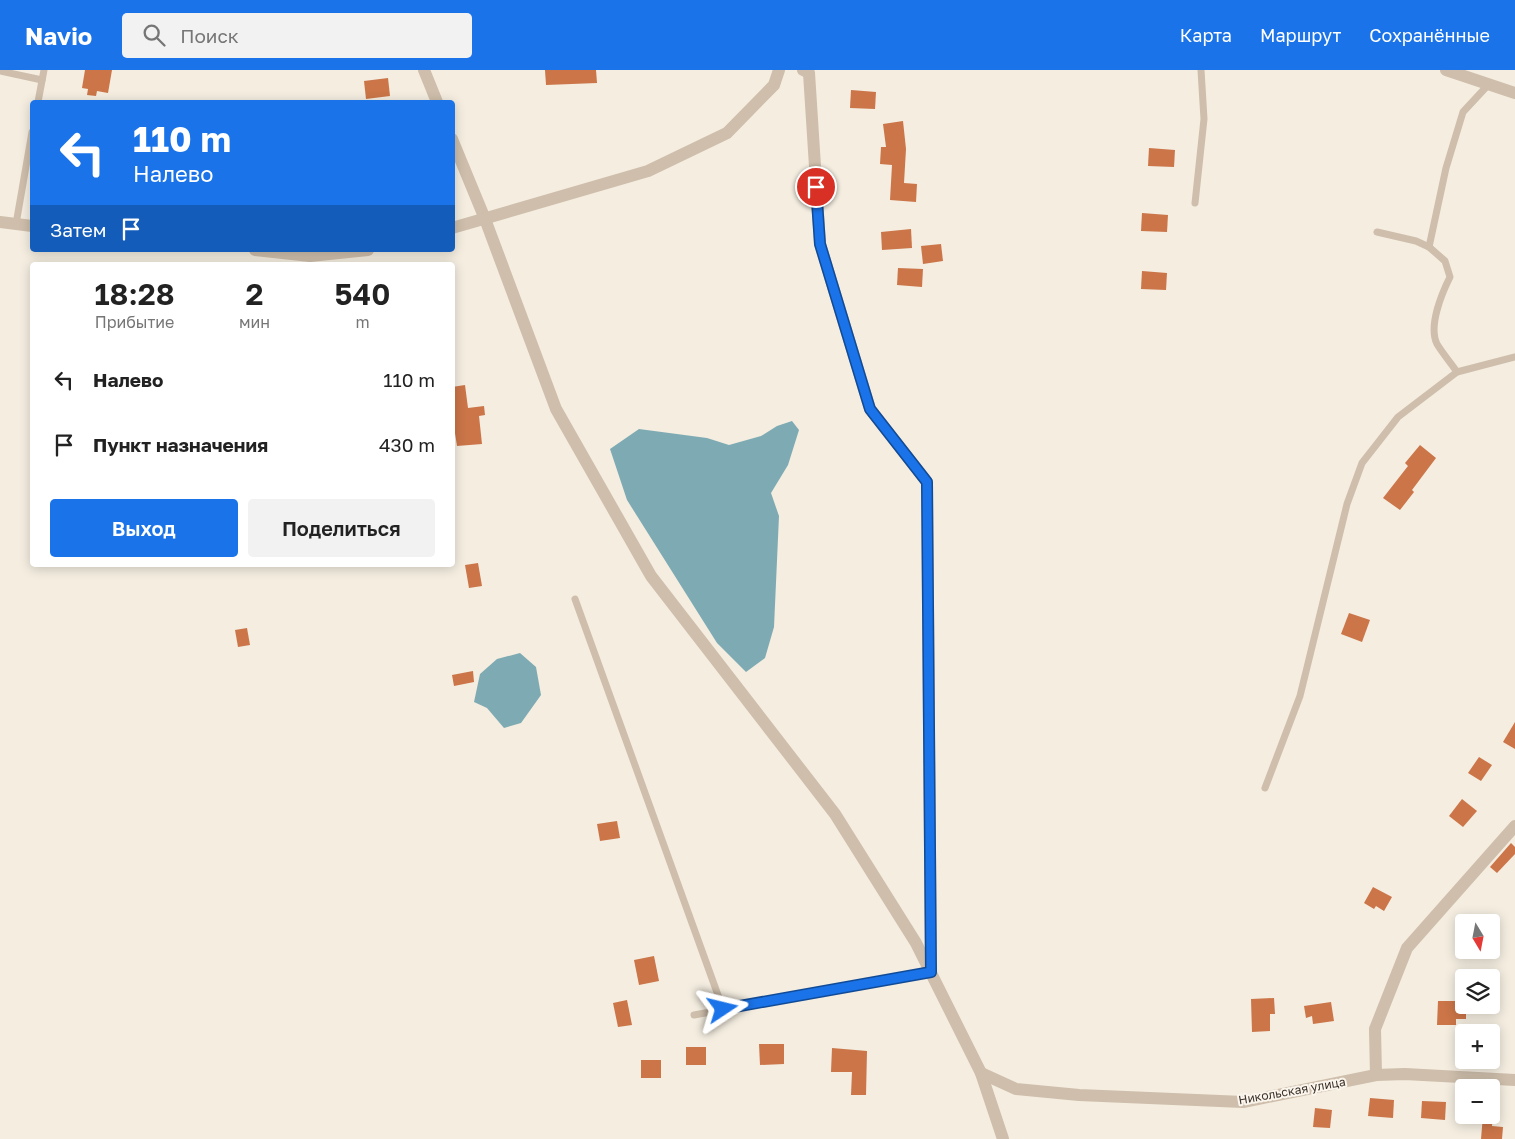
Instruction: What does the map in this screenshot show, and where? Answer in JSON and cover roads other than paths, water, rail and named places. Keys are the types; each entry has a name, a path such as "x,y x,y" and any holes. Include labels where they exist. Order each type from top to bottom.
{"street":[{"path":"424,70 436,100"},
{"path":"455,227 648,171 727,133 774,85 779,70"},
{"path":"803,70 809,73 822,253 870,409 927,482 931,972"},
{"path":"1446,70 1515,93"},
{"path":"455,146 486,219 556,409 651,576 834,814 916,943 981,1073 1003,1139"},
{"path":"0,222 30,226"},
{"path":"273,252 310,256 349,252"},
{"path":"1376,1075 1375,1029 1407,948 1515,826"},
{"name":"Никольская улица","path":"981,1073 1016,1090 1079,1095 1243,1102 1376,1075 1406,1074 1515,1080"}],"lane":[{"path":"38,100 44,70"},
{"path":"1195,204 1204,119 1201,70"},
{"path":"0,71 42,80"},
{"path":"1428,247 1446,168 1463,112 1489,84"},
{"path":"16,224 30,144"},
{"path":"1377,232 1416,241 1428,247 1445,261 1450,277 1439,300 1435,320 1436,342 1458,372"},
{"path":"1265,788 1300,696 1347,504 1362,463 1398,417 1458,372 1515,357"},
{"path":"575,599 723,1009"},
{"path":"694,1014 931,972"}],"water":[{"path":"792,421 799,430 788,465 771,493 779,516 774,627 765,658 746,672 717,643 627,500 610,449 639,429 707,438 729,445 761,436 777,426"},
{"path":"520,653 536,667 541,695 521,723 504,728 487,708 474,702 480,674 497,659"}]}
